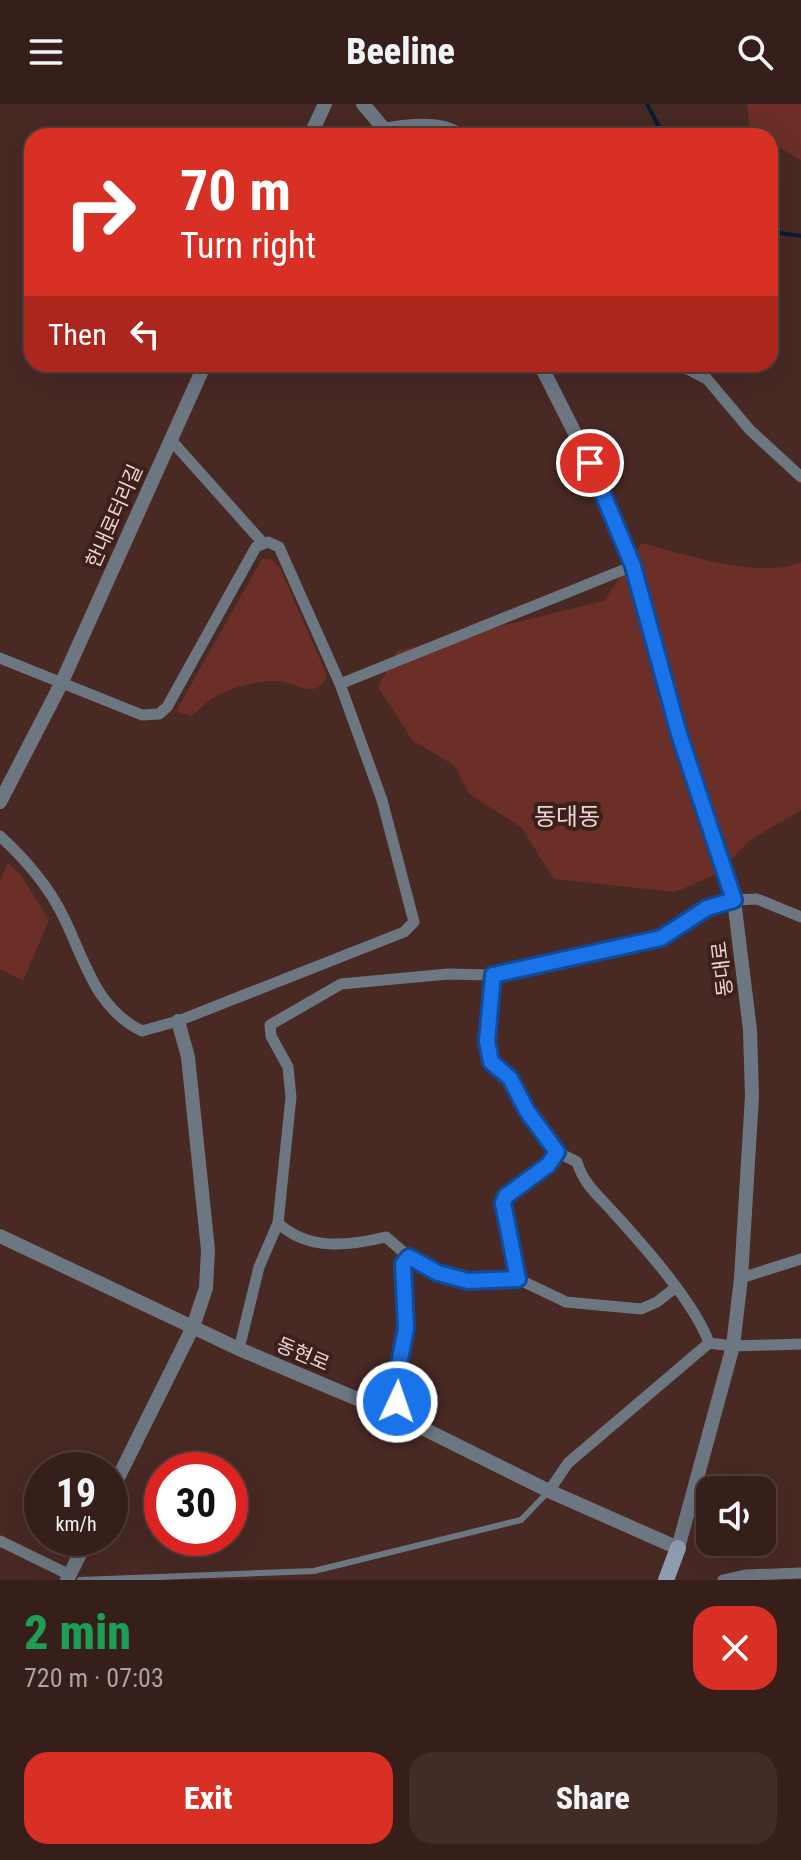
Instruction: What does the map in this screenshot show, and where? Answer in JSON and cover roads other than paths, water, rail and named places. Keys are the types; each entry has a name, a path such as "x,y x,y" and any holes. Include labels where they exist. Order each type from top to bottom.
{"main road":[{"path":"667,1580 678,1548"}],"street":[{"path":"314,128 325,104"},
{"path":"363,104 384,128"},
{"path":"397,128 407,124 442,128"},
{"name":"한내로터리길","path":"0,802 61,684 201,372"},
{"name":"동대로","path":"544,372 590,463 633,566 679,734 734,900 750,1030 752,1096 741,1278 733,1346 678,1548"},
{"path":"693,372 707,379 750,430 801,477"},
{"path":"0,836 26,860 53,898 90,979 114,1010 142,1031 178,1021 404,932 414,922 382,800 340,684 279,547 263,543 170,439"},
{"path":"0,658 142,715 159,714 167,707 249,558 263,543"},
{"path":"340,684 633,566"},
{"path":"239,1349 259,1267 278,1223 291,1097 288,1067 271,1036 270,1025 341,984 433,975 493,975 661,938 707,908 734,900 757,899 801,917"},
{"path":"493,975 487,1041 491,1062 510,1078 527,1111 557,1152 577,1162 583,1181 613,1211 675,1288 703,1325 709,1343"},
{"path":"128,1458 193,1327 206,1288 208,1250 188,1057 178,1021"},
{"path":"518,1279 503,1203 506,1196 548,1165 557,1152"},
{"path":"278,1223 291,1236 317,1244 357,1244 386,1237 409,1257 438,1273 468,1281 518,1279 566,1302 641,1309 657,1302 675,1288"},
{"name":"동현로","path":"0,1236 239,1349 400,1417 549,1491 678,1548"},
{"path":"400,1417 397,1375 406,1328 402,1277 403,1264 409,1257"},
{"path":"741,1278 801,1259"},
{"path":"549,1491 568,1463 709,1343 733,1346 801,1344"},
{"path":"0,1541 74,1579 82,1556"},
{"path":"723,1580 745,1575 801,1573"}],"lane":[{"path":"74,1579 314,1571 521,1520 549,1491"}],"waterway":[{"path":"647,104 661,128"},
{"path":"778,231 801,236"}],"district":[{"name":"동대동","path":"567,817"}]}
